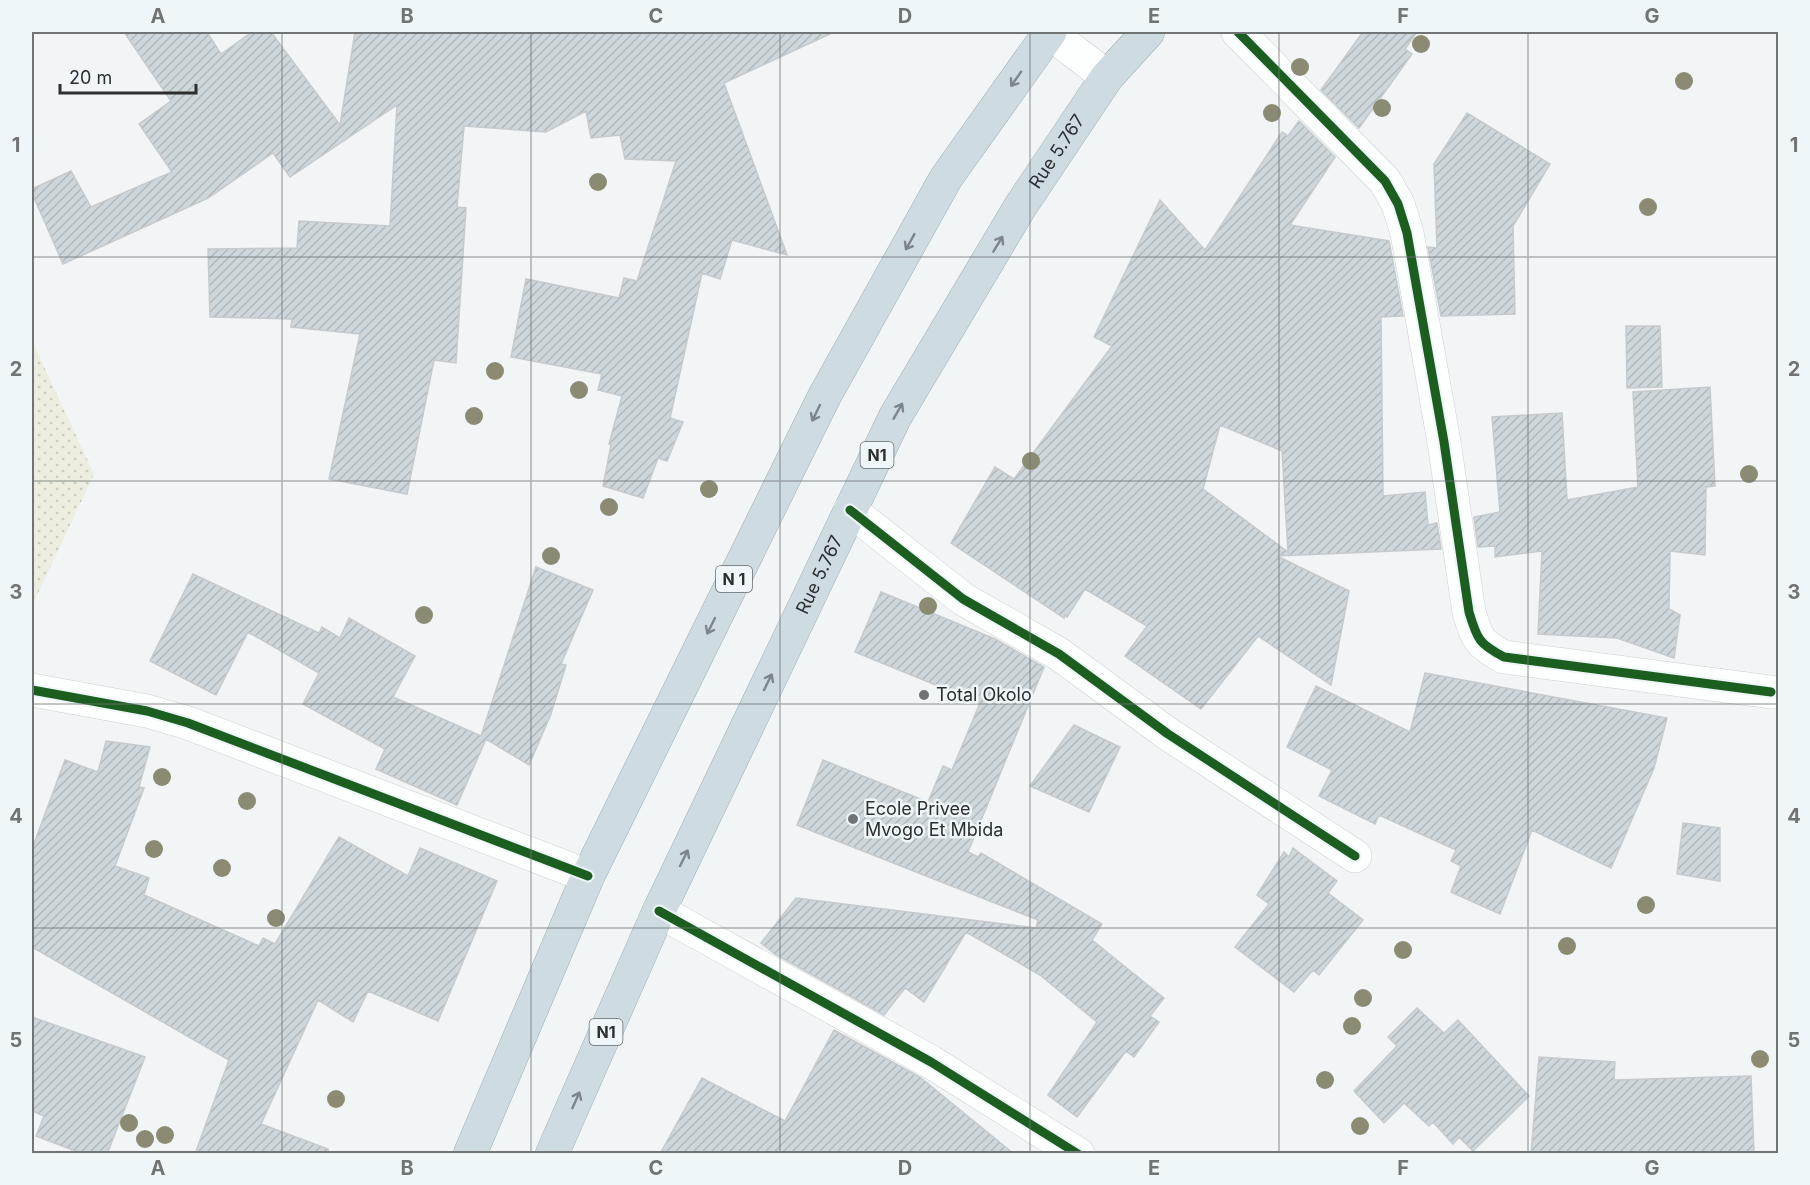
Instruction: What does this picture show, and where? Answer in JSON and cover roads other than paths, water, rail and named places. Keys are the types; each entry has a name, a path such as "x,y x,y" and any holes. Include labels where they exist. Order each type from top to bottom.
{"highway":[{"name":"N 1","path":"470,1154 588,876 824,397 946,178 1050,32"},
{"name":"Rue 5.767","path":"552,1154 659,910 895,417 1020,207 1107,77 1148,32"}],"street":[{"path":"1050,32 1107,77"},
{"path":"1238,32 1385,181 1398,204 1407,233 1444,442 1469,612 1475,633 1485,647 1504,657 1771,692"},
{"path":"850,510 963,599 1059,654 1168,734 1355,856"},
{"path":"32,690 147,711 188,723 588,876"},
{"path":"659,910 931,1062 1078,1154"}],"place":[{"name":"Total Okolo","path":"924,695"},
{"name":"Ecole Privee Mvogo Et Mbida","path":"853,819"}]}
